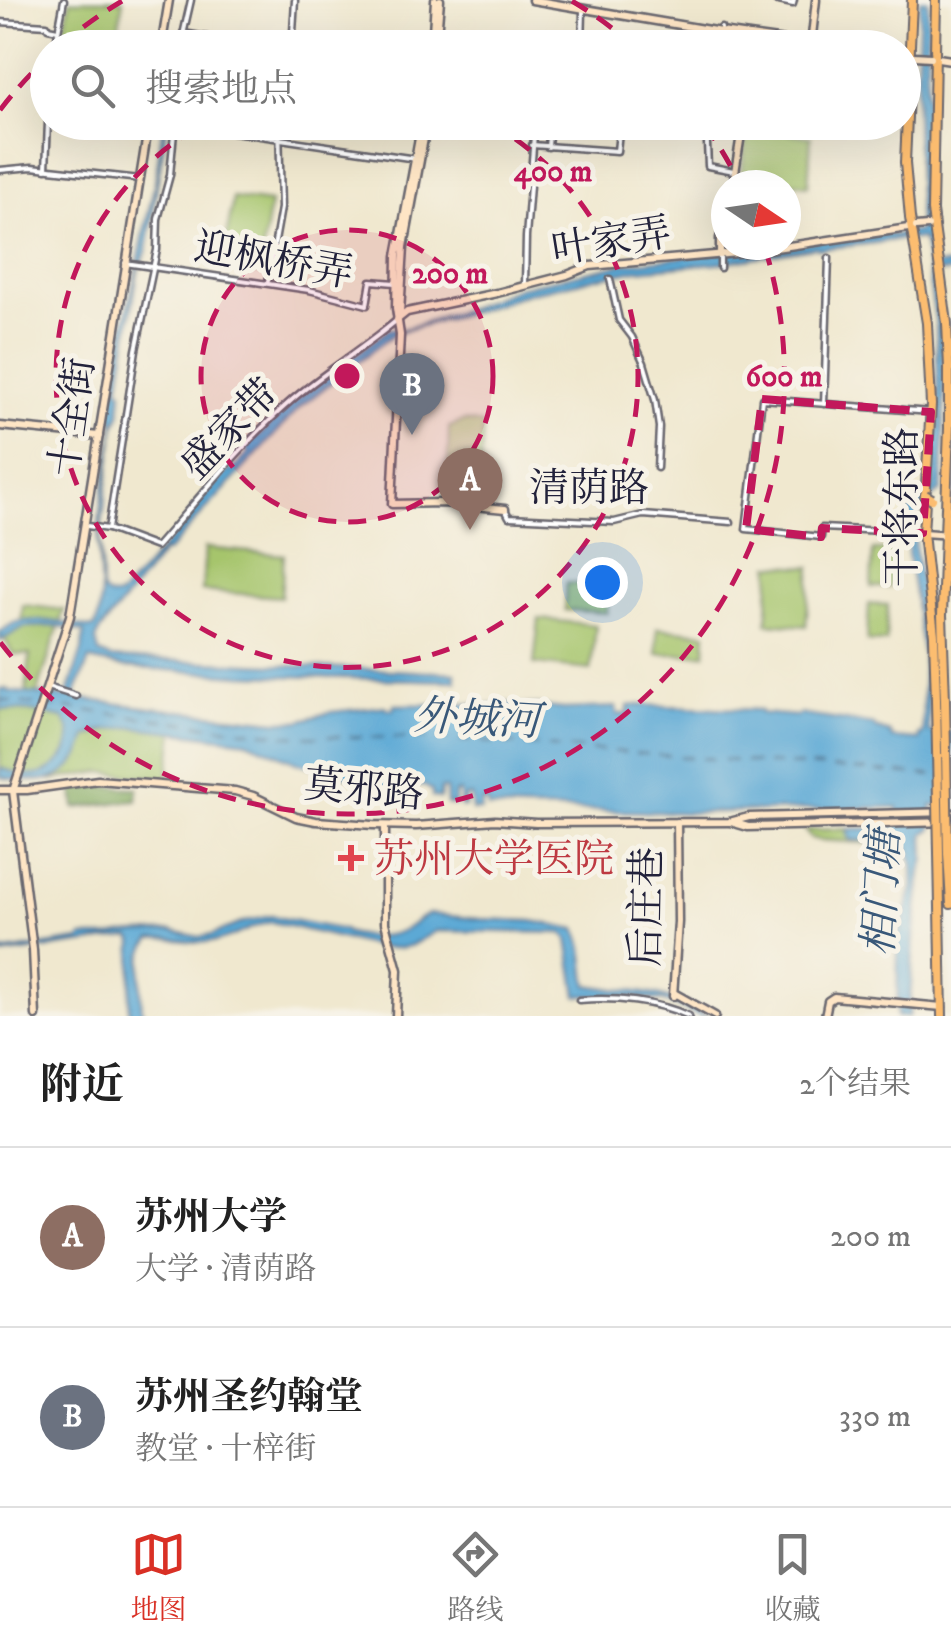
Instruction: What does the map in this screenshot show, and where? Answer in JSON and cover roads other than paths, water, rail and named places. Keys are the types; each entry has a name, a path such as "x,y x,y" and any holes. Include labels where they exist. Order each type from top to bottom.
{"main road":[{"path":"163,30 169,0"},
{"path":"435,30 437,0"},
{"path":"532,0 584,5"},
{"path":"552,0 721,30"},
{"path":"813,30 816,0"},
{"name":"干将东路","path":"910,30 912,0"},
{"name":"干将东路","path":"936,0 931,225 947,323 950,428 940,700 944,853 942,1011"},
{"path":"921,56 951,60"},
{"name":"十全街","path":"13,791 68,626 146,140"},
{"path":"399,327 404,247 421,140"},
{"path":"736,170 740,140"},
{"name":"干将东路","path":"905,140 905,176 928,323 931,412 928,494 921,533 940,700"},
{"path":"399,327 395,282 399,242 418,159"},
{"name":"叶家弄","path":"399,327 407,312 566,276 590,266 720,261 931,225"},
{"name":"清荫路","path":"399,327 392,504 443,503 505,509"},
{"path":"0,426 100,436"},
{"path":"928,494 942,499 946,495"},
{"path":"921,533 948,535"},
{"name":"莫邪路","path":"0,790 98,780 235,790 306,820 385,826 495,820 729,822 749,818 951,812"},
{"path":"13,791 33,947 36,1016"},
{"name":"后庄巷","path":"677,822 674,994 715,1016"},
{"name":"莫邪路","path":"729,822 748,827 951,822"},
{"path":"385,826 385,923 398,970 396,1016"},
{"name":"干将东路","path":"944,853 951,904"},
{"path":"825,1016 828,1002 834,997 912,1004 942,1011"}],"street":[{"path":"0,22 47,25 58,30 64,0"},
{"path":"183,30 191,0"},
{"path":"293,30 295,0"},
{"path":"774,0 793,4 794,0"},
{"path":"583,30 584,5"},
{"path":"46,169 47,140"},
{"path":"86,526 102,528 157,250 158,219 170,175 173,140"},
{"path":"268,284 281,208 279,140"},
{"path":"292,140 418,159"},
{"path":"525,284 533,140"},
{"path":"548,140 548,146"},
{"path":"532,145 617,152 618,140"},
{"path":"707,140 708,166 727,170"},
{"path":"0,170 32,167 140,180"},
{"path":"824,404 830,258"},
{"name":"迎枫桥弄","path":"126,263 310,290 367,305 371,281 395,282"},
{"path":"610,280 619,320 644,363 655,400 659,427 657,468"},
{"name":"盛家带","path":"102,528 156,547 278,412 399,327"},
{"path":"921,533 822,528 821,537 746,528 762,399 931,412"},
{"name":"清荫路","path":"505,509 509,517 614,522 644,515 731,522"},
{"path":"46,689 76,696"},
{"name":"后庄巷","path":"672,1008 674,994"},
{"path":"579,1000 615,999 672,1008 690,1016"}],"water":[{"name":"外城河","path":"920,0 928,0 925,202 934,265 951,265 951,272 935,272 944,381 941,491 917,509 915,547 927,622 929,732 951,732 951,805 932,806 932,828 924,834 925,859 909,1016 897,1016 898,938 913,887 907,841 851,840 848,836 848,829 899,827 898,807 688,813 488,808 488,802 482,801 481,810 472,810 471,796 465,797 465,807 461,807 460,792 455,793 455,805 447,804 446,789 441,789 440,798 432,797 432,791 425,786 384,786 299,763 247,741 134,727 87,736 74,764 54,778 29,781 0,777 0,768 30,775 49,770 70,743 63,718 0,709 0,689 67,697 84,632 56,626 24,627 0,641 0,632 14,623 32,620 95,627 101,591 99,526 113,434 114,419 110,418 119,350 161,140 164,140 147,250 138,272 119,388 120,414 115,426 100,538 102,589 113,597 121,595 190,513 249,452 245,447 256,436 389,329 404,329 520,287 623,264 711,254 711,260 738,260 635,270 527,293 395,333 301,406 164,551 96,640 99,653 111,658 455,673 456,681 240,675 124,667 89,660 74,698 276,721 299,721 331,712 386,706 394,709 394,705 508,703 563,709 616,707 617,714 628,714 628,706 639,705 760,710 874,725 892,738 919,740 923,734 923,655 908,553 910,503 933,490 939,419 936,323 923,239 801,250 801,244 919,231"},
{"path":"429,914 532,921 576,929 588,985 663,997 708,1016 650,999 577,996 568,939 563,933 436,931 412,945 383,948 272,922 218,941 152,939 141,964 142,1016 129,1016 133,940 130,937 0,955 82,937 172,931 199,937 271,916 377,936 394,934"}],"place":[{"name":"苏州圣约翰堂","path":"412,435"},
{"name":"苏州大学","path":"470,530"},
{"name":"苏州大学医院","path":"351,858"}],"water label":[{"name":"相门塘","path":"880,893"}]}
